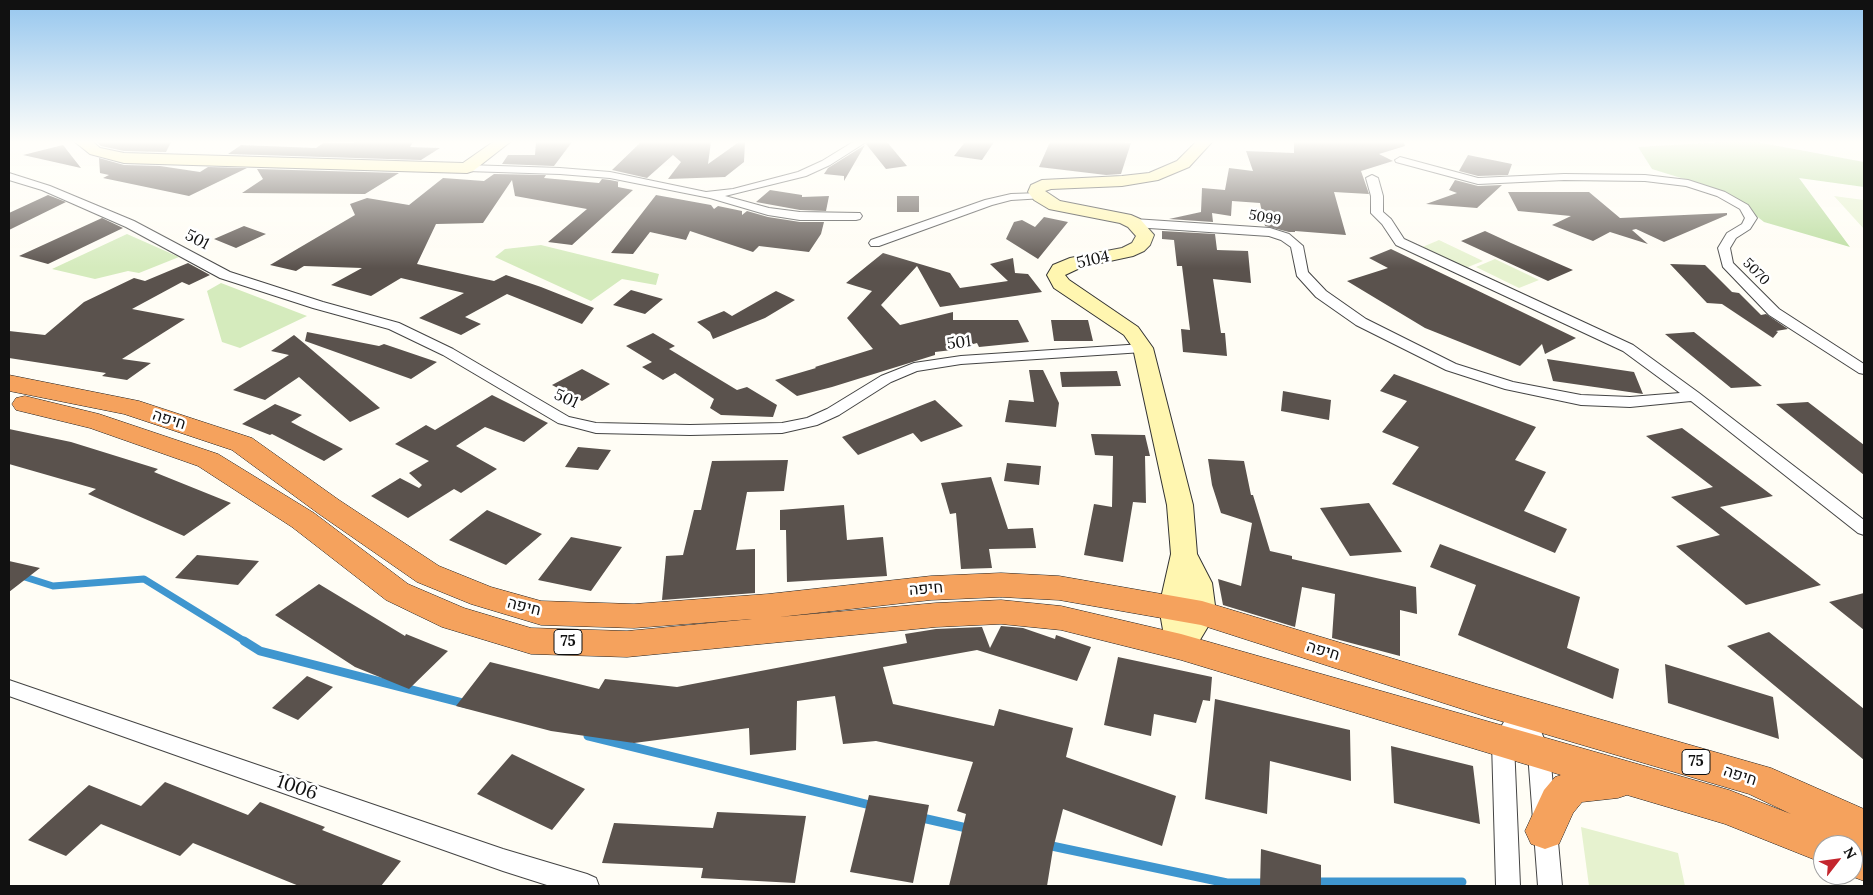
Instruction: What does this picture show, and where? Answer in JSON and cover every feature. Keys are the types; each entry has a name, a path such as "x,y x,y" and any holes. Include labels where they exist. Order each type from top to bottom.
{"highway":[{"name":"חיפה","path":"9,383 130,407 242,444 329,507 428,574 482,596 541,613 634,616 768,606 931,588 1000,585 1059,588 1188,610 1757,780 1864,828"},
{"name":"חיפה","path":"9,401 99,422 208,460 303,520 397,592 454,618 531,640 628,644 936,614 1001,612 1061,618 1181,647 1729,808 1813,841"},
{"path":"1545,831 1558,802 1569,790 1588,783 1633,780"}],"street":[{"name":"501","path":"33,184 130,224 225,275 318,305 394,326 448,352 564,420 596,428 681,430 782,428 811,422 833,412 886,379 914,368 961,360 1143,348"},
{"path":"651,184 706,194 768,211 792,215 823,217 856,216"},
{"path":"706,194 733,192 765,184"},
{"path":"1059,184 1042,185 1037,188 1036,192 1055,205 1125,219 1134,223"},
{"path":"1374,184 1377,196 1377,213 1387,222 1400,242 1628,348 1694,396 1864,529"},
{"name":"5070","path":"1690,184 1721,194 1744,207 1751,218 1746,226 1730,236 1724,248 1727,264 1774,312 1864,370"},
{"path":"875,243 989,202 1011,197 1040,196"},
{"name":"5104","path":"1134,223 1145,235 1144,241 1138,247 1127,252 1077,262 1060,269 1056,276 1061,284 1131,331 1143,348 1180,505 1184,554 1198,583 1188,610"},
{"name":"5099","path":"1134,223 1270,232 1285,237 1297,246 1302,273 1321,294 1361,322 1451,367 1510,386 1582,400 1630,402 1694,396"},
{"path":"1181,647 1188,610"},
{"name":"1006","path":"9,688 493,856 587,886"},
{"path":"1508,886 1503,742 1522,711"},
{"path":"1522,711 1539,752 1550,886"}],"green space":[{"path":"1700,184 1803,184 1850,247 1764,222 1726,192"},
{"path":"1841,184 1864,184 1864,187"},
{"path":"1834,196 1864,200 1864,229"},
{"path":"127,234 179,257 139,273 128,271 95,279 52,269"},
{"path":"1439,240 1483,261 1463,269 1420,248"},
{"path":"541,245 659,274 656,285 622,279 591,301 495,257 505,249"},
{"path":"1495,259 1539,280 1519,288 1476,267"},
{"path":"221,283 307,316 240,348 222,342 207,291"},
{"path":"1581,827 1678,853 1685,886 1589,886"}],"building":[{"path":"131,184 214,184 189,196"},
{"path":"256,184 382,184 365,194 242,193"},
{"path":"436,184 509,184 483,223 436,224 417,264 494,281 506,275 594,308 582,324 507,294 465,317 481,324 461,335 419,318 464,293 401,278 371,296 331,285 362,268 304,266 296,271 270,265 355,215 350,204 367,198 409,205"},
{"path":"513,184 618,184 618,187 633,190 572,245 548,242 587,209 515,196"},
{"path":"1226,184 1365,184 1369,194 1334,192 1346,235 1289,232 1265,226 1260,203 1232,201 1231,216 1212,213 1213,222 1169,219 1201,212 1202,188 1225,190"},
{"path":"1453,184 1478,186 1502,185 1477,208 1426,204 1457,193 1449,190"},
{"path":"770,190 802,195 802,197 829,196 826,211 800,210 756,202"},
{"path":"1508,192 1589,192 1620,218 1727,213 1727,215 1664,242 1636,229 1632,230 1648,244 1610,232 1593,241 1552,225 1571,216 1518,211"},
{"path":"48,195 66,202 9,230 9,213"},
{"path":"656,195 711,205 714,209 718,206 742,211 742,215 747,211 768,217 800,222 824,222 821,234 809,252 759,246 753,252 690,231 686,240 650,232 633,254 611,253"},
{"path":"897,196 919,196 919,212 897,212"},
{"path":"1044,217 1068,222 1038,259 1006,239 1014,222 1022,220 1035,227"},
{"path":"102,218 123,228 48,264 19,256"},
{"path":"244,226 266,234 236,248 214,239"},
{"path":"1162,231 1215,234 1217,250 1248,251 1251,283 1213,279 1221,333 1225,333 1227,356 1183,352 1181,329 1190,330 1182,266 1177,266 1174,240 1162,239"},
{"path":"1485,231 1573,270 1548,281 1461,241"},
{"path":"1391,249 1576,338 1545,354 1542,344 1520,366 1425,328 1347,281 1388,268 1369,258"},
{"path":"883,253 950,273 960,288 1008,281 990,264 1013,258 1015,273 1028,274 1042,292 940,307 917,266 881,305 900,325 953,312 953,320 1018,320 1029,342 979,347 977,343 952,350 935,352 935,355 797,396 775,380 873,349 847,318 872,291 846,283"},
{"path":"188,263 210,275 189,285 182,282 132,309 185,319 122,359 151,363 127,380 102,376 106,373 9,358 9,331 45,335 84,302 134,278 145,281"},
{"path":"1670,264 1705,265 1732,292 1739,293 1761,315 1766,314 1788,329 1776,331 1778,332 1773,338 1722,304 1707,303"},
{"path":"631,290 663,299 645,314 613,305"},
{"path":"776,291 795,300 765,318 713,339 710,332 697,322 724,311 732,316"},
{"path":"1051,320 1088,320 1093,341 1054,341"},
{"path":"307,332 379,346 384,344 437,362 411,379 305,341"},
{"path":"1694,332 1762,386 1731,388 1665,334"},
{"path":"653,333 675,346 669,349 737,390 747,387 777,405 773,417 721,415 710,408 714,399 675,373 663,380 642,367 652,362 626,346"},
{"path":"294,335 380,408 350,422 299,377 265,400 233,390 289,355 271,351"},
{"path":"1547,359 1634,372 1643,394 1553,381"},
{"path":"582,369 610,384 582,401 552,385"},
{"path":"1029,370 1043,370 1059,403 1056,427 1005,422 1009,400 1034,402"},
{"path":"1117,371 1121,386 1062,387 1060,372"},
{"path":"1394,374 1536,427 1515,460 1546,472 1524,511 1567,529 1555,553 1392,484 1419,447 1382,432 1407,401 1380,391"},
{"path":"1283,391 1331,400 1329,420 1281,411"},
{"path":"492,395 548,423 524,442 485,427 456,446 497,469 461,493 454,489 408,518 371,496 400,478 419,488 422,485 409,473 429,461 395,444 426,425 435,430"},
{"path":"935,400 963,426 921,442 913,433 858,455 842,437"},
{"path":"1808,402 1864,445 1864,475 1776,404"},
{"path":"275,404 302,415 291,422 343,449 324,461 272,434 270,435 242,424"},
{"path":"1682,428 1773,496 1720,507 1821,585 1746,605 1676,546 1720,535 1671,497 1713,487 1646,436"},
{"path":"9,429 71,442 158,469 154,472 231,503 184,536 88,494 96,489 9,464"},
{"path":"1091,434 1145,435 1150,456 1145,456 1146,503 1133,502 1123,562 1084,555 1094,504 1112,507 1113,456 1095,455"},
{"path":"578,447 611,450 598,470 565,467"},
{"path":"1208,459 1244,461 1251,495 1253,495 1270,551 1292,556 1292,559 1416,587 1417,614 1400,610 1400,656 1332,638 1335,594 1302,587 1295,627 1223,605 1218,579 1241,586 1252,523 1221,513 1212,485"},
{"path":"788,460 784,491 747,492 736,550 755,549 755,593 662,600 666,556 683,555 694,510 701,510 712,461"},
{"path":"1007,463 1041,466 1039,485 1004,481"},
{"path":"991,477 1008,529 1033,528 1036,548 989,549 992,568 961,569 956,513 950,514 941,483"},
{"path":"1369,503 1402,552 1350,556 1320,508"},
{"path":"844,505 847,540 883,537 887,576 787,582 786,530 780,530 780,510"},
{"path":"487,510 542,534 506,565 449,540"},
{"path":"571,537 622,547 591,591 538,580"},
{"path":"1440,544 1580,597 1567,648 1619,669 1613,699 1458,635 1476,585 1430,567"},
{"path":"197,555 259,561 238,585 175,578"},
{"path":"9,561 40,568 9,592"},
{"path":"319,584 405,636 406,634 448,651 409,689 355,667 275,615"},
{"path":"1864,593 1864,630 1829,602"},
{"path":"1001,626 1023,628 1055,639 1056,635 1091,647 1077,681 977,650 883,667 893,704 994,726 999,709 1073,728 1066,757 1176,796 1162,846 1063,809 1053,849 1047,886 949,886 966,814 957,811 973,762 876,741 843,744 835,696 797,701 796,750 750,755 749,728 634,743 551,731 456,706 490,662 599,689 605,679 677,687 907,643 905,634 936,629 982,627 990,648"},
{"path":"1769,632 1864,709 1864,760 1727,646"},
{"path":"1118,657 1212,677 1210,701 1203,700 1196,723 1154,714 1151,736 1104,725"},
{"path":"1665,664 1773,697 1779,739 1668,703"},
{"path":"307,676 333,687 298,720 272,708"},
{"path":"1215,699 1350,730 1351,781 1270,761 1267,814 1205,799"},
{"path":"1391,746 1473,766 1480,824 1394,803"},
{"path":"512,754 585,789 552,830 477,794"},
{"path":"165,782 248,815 260,802 325,827 322,830 401,861 381,886 299,886 193,843 180,856 101,824 66,856 28,840 89,785 141,806"},
{"path":"869,795 929,805 913,883 850,872"},
{"path":"717,812 806,816 795,883 701,878 703,868 602,863 614,823 713,828"},
{"path":"1261,849 1321,865 1321,886 1260,886"}],"waterway":[{"path":"9,572 53,586 144,579 246,642"},
{"path":"244,641 260,651 467,704"},
{"path":"588,736 874,806"},
{"path":"918,817 971,829"},
{"path":"1047,845 1227,883 1268,883"},
{"path":"1313,882 1462,882"}]}
